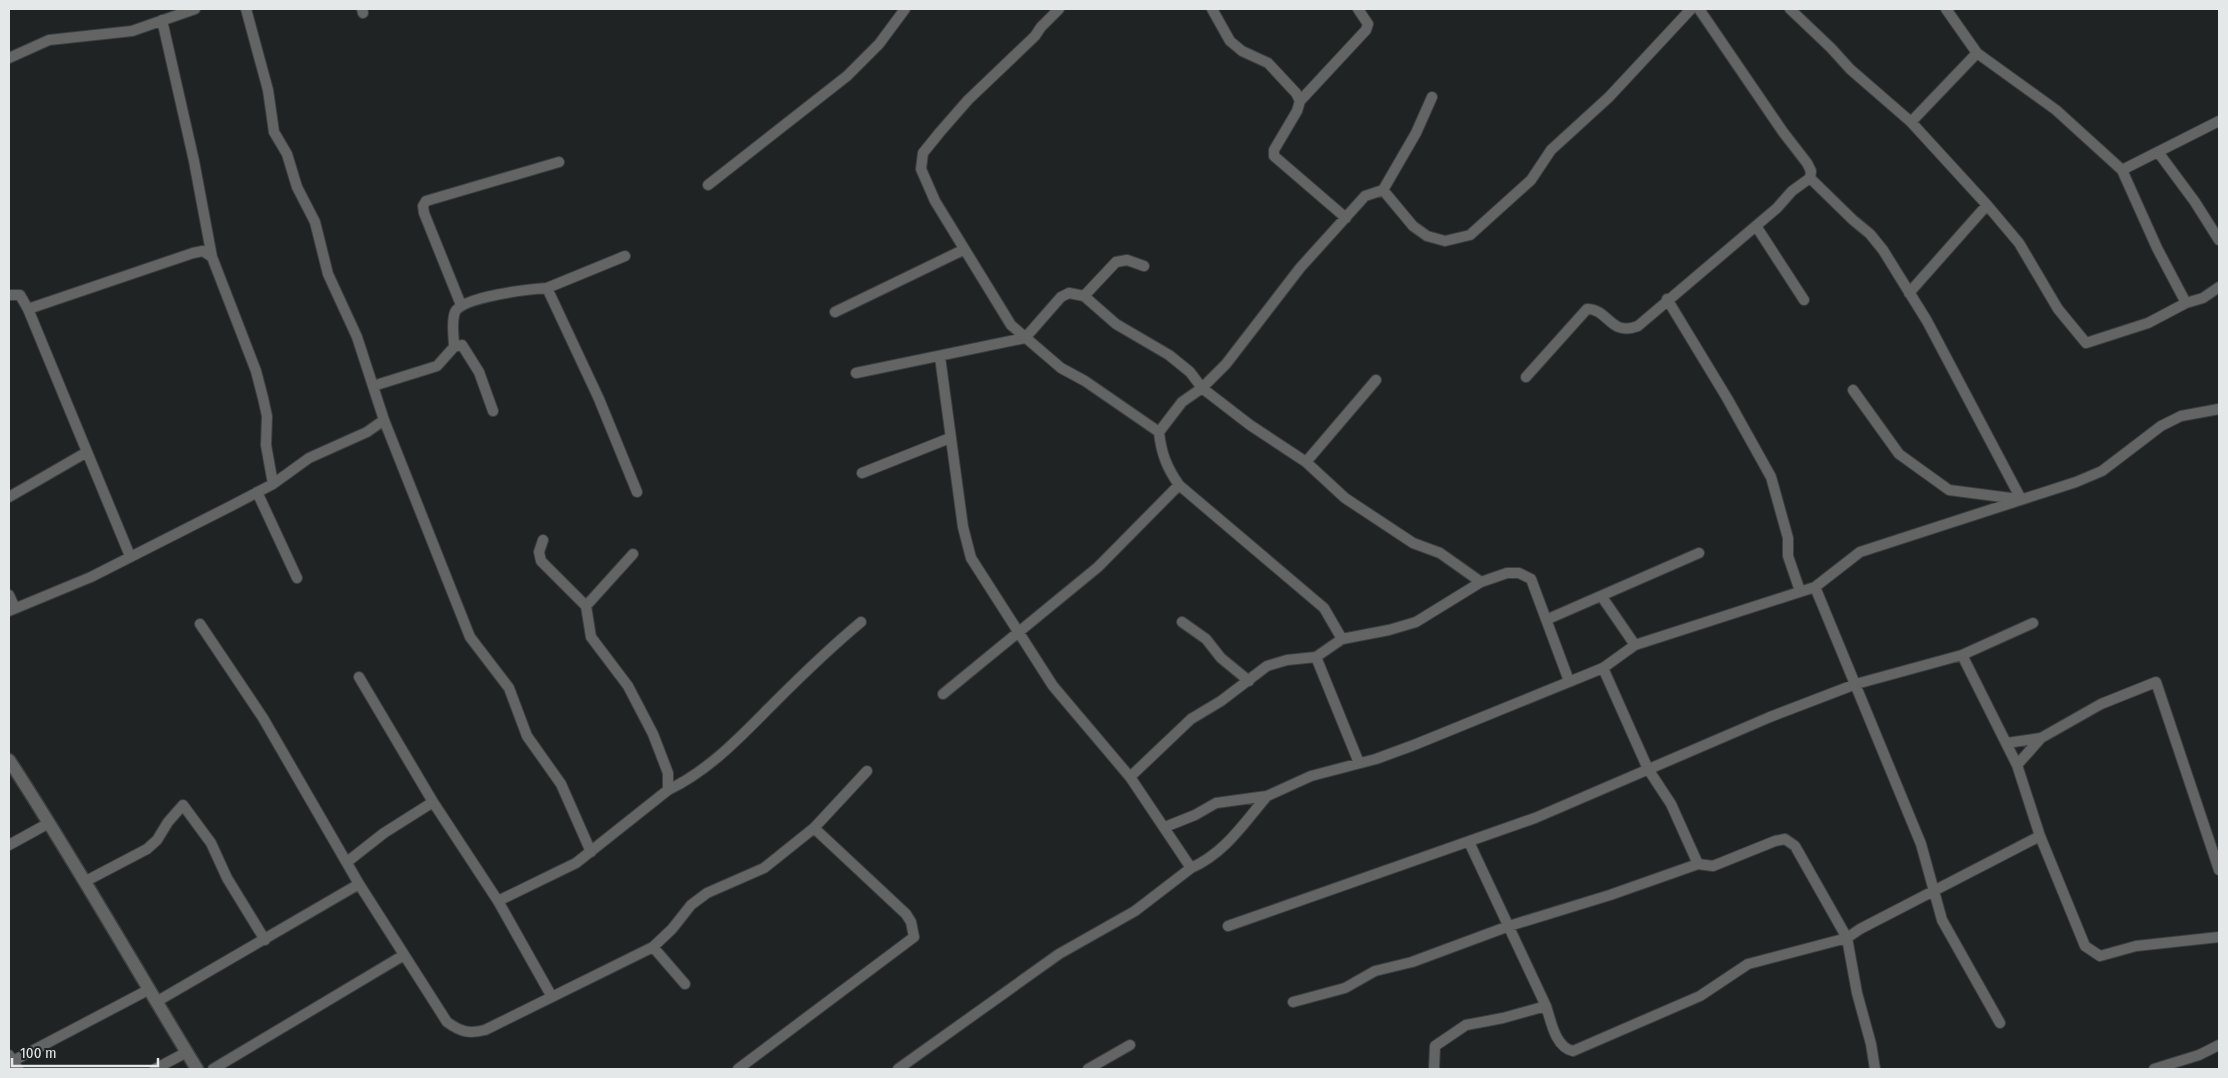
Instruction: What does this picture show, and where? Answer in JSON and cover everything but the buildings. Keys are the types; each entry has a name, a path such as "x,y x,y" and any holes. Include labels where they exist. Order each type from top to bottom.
{"street":[{"path":"9,58 49,40 132,31 195,9"},
{"path":"246,9 268,90 274,132 286,154 297,187 315,222 326,267 357,337 384,420 470,637 509,688 527,736 561,784 591,852"},
{"path":"708,185 847,76 879,44 905,9"},
{"path":"1059,9 1035,36 968,100 923,153 921,169 935,201 963,250 1011,325 1060,368 1086,381 1159,432"},
{"path":"1212,9 1230,41 1242,51 1268,63 1300,101"},
{"path":"1346,218 1274,156 1274,150 1297,111 1300,101 1366,30 1368,24 1358,9"},
{"path":"1383,190 1413,226 1427,236 1445,241 1470,235 1531,180 1551,150 1609,97 1691,9"},
{"path":"1526,377 1587,309 1594,309 1620,329 1630,329 1638,326 1667,299 1777,208 1792,191 1810,178 1811,171 1807,163 1783,132 1699,9"},
{"path":"1790,9 1850,69 1911,122 1987,205 2019,244 2058,309 2086,344 2148,323 2186,302 2203,298 2219,287"},
{"path":"1946,9 1977,53 2056,110 2122,170 2157,248 2186,302"},
{"path":"162,20 194,161 212,257 256,371 263,398 267,416 266,445 273,484"},
{"path":"1911,122 1977,53"},
{"path":"1342,639 1324,608 1179,486 1167,468 1161,449 1159,432 1182,402 1202,388 1226,364 1300,268 1365,196 1383,190 1416,133 1432,97"},
{"path":"2122,170 2219,121"},
{"path":"2158,152 2195,202 2219,240"},
{"path":"460,305 424,213 423,206 426,201 559,162"},
{"path":"1810,178 1870,234 1909,293 1927,321 1972,403 2021,499"},
{"path":"1909,293 1987,205"},
{"path":"1756,226 1804,300"},
{"path":"834,312 963,250"},
{"path":"28,309 193,253 204,251 212,257"},
{"path":"454,347 453,321 460,305 472,300 547,288 625,256"},
{"path":"1084,296 1116,262 1127,260 1144,266"},
{"path":"547,288 599,399 637,492"},
{"path":"856,373 1025,338 1061,296 1070,293 1084,296 1116,324 1169,355 1190,372 1202,388 1250,425 1306,462 1345,498 1413,543 1440,553 1481,582"},
{"path":"9,295 20,295 28,309 130,556"},
{"path":"1667,299 1727,398 1770,477 1788,538 1788,556 1800,591"},
{"path":"373,386 438,366 454,347 462,345 479,372 492,411"},
{"path":"940,357 963,526 971,558 1053,686 1130,777 1191,868"},
{"path":"1306,462 1376,380"},
{"path":"1853,390 1899,454 1949,490 2021,499"},
{"path":"1165,827 1195,815 1216,803 1267,796 1311,776 1414,745 1603,668 1635,645 1815,587 1860,552 2102,471 2161,426 2181,416 2219,409"},
{"path":"9,595 12,610 91,577 273,484 309,458 367,432 384,420"},
{"path":"862,473 950,438"},
{"path":"9,497 87,452"},
{"path":"944,694 1098,567 1179,486"},
{"path":"257,492 297,578"},
{"path":"542,540 539,552 541,561 586,606 592,637 628,686 653,734 668,773 668,790"},
{"path":"1548,619 1699,553"},
{"path":"586,606 633,554"},
{"path":"1130,777 1191,719 1267,666 1286,660 1316,657 1342,639 1416,622 1481,582 1507,573 1519,573 1531,579 1548,619 1569,681"},
{"path":"1815,587 1921,844 1950,937 2000,1022"},
{"path":"1602,597 1635,645"},
{"path":"498,901 556,874 591,852 668,790 688,780 721,756 799,678 861,622"},
{"path":"1182,622 1206,639 1221,658 1248,681"},
{"path":"1228,926 1534,818 1648,770 1721,736 1856,684 1962,655 2033,623"},
{"path":"200,624 264,718 359,884 447,1022 458,1030 471,1033 485,1030 652,947 672,929 691,905 724,883 764,868 814,828 867,771"},
{"path":"1962,655 2017,765 2040,836 2078,933 2091,952 2100,956 2136,946 2219,937"},
{"path":"1316,657 1359,763"},
{"path":"1603,668 1648,770 1672,804 1698,864"},
{"path":"359,678 434,802 498,901 552,997"},
{"path":"2017,765 2041,738 2102,704 2156,682 2219,870"},
{"path":"2007,743 2041,738"},
{"path":"9,760 86,881 148,990 197,1069"},
{"path":"896,1069 1059,954 1135,911 1191,868 1208,860 1224,848 1267,796"},
{"path":"347,862 384,833 434,802"},
{"path":"86,881 146,849 157,840 168,822 183,805 211,843 227,878 265,940"},
{"path":"9,845 49,823"},
{"path":"738,1069 914,937 911,922 906,914 814,828"},
{"path":"1469,842 1546,1006 1554,1032 1562,1046 1573,1051 1700,996 1748,964 1847,938 1934,890 2040,836"},
{"path":"1293,1002 1345,988 1374,970 1412,962 1509,926 1610,895 1698,864 1712,866 1775,841 1785,839 1795,846 1847,938 1857,993 1871,1044 1874,1069"},
{"path":"156,1002 359,884"},
{"path":"652,947 685,984"},
{"path":"213,1069 404,955"},
{"path":"12,1062 148,990"},
{"path":"1434,1069 1435,1046 1466,1025 1503,1018 1546,1006"},
{"path":"1088,1069 1130,1045"},
{"path":"2154,1069 2199,1055 2219,1045"},
{"path":"155,1069 187,1052"}]}
